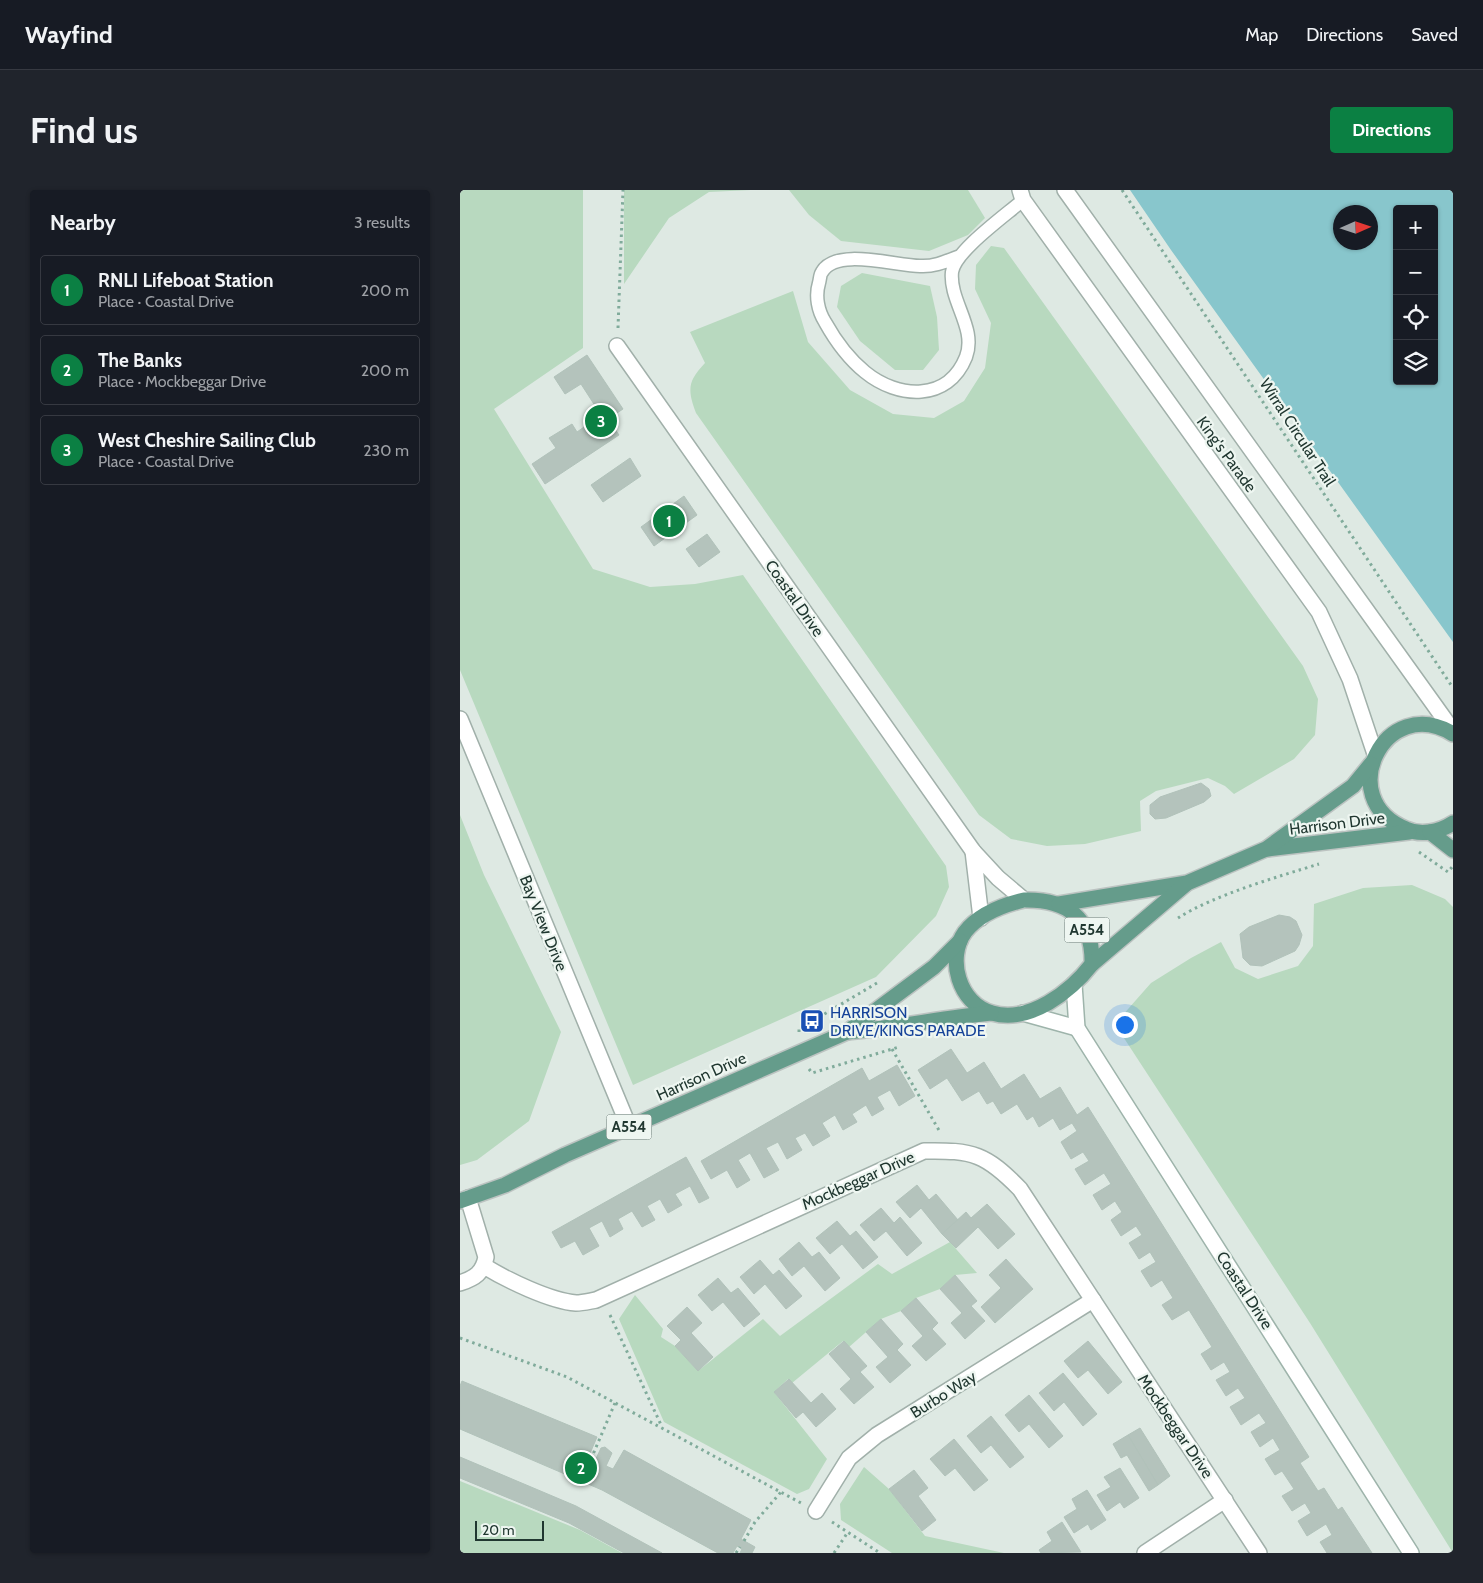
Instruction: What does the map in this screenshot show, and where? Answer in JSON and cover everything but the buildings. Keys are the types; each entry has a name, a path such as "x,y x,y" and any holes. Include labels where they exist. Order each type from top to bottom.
{"main road":[{"name":"Harrison Drive","path":"1059,904 1187,883 1266,849 1353,786 1384,741 1396,731 1428,724 1453,732"},
{"path":"1373,759 1369,782 1373,799 1382,814 1395,825 1411,832"},
{"path":"1430,832 1445,828 1453,823"},
{"name":"Harrison Drive","path":"1266,849 1411,832 1430,832"},
{"path":"1430,832 1453,850"},
{"name":"Harrison Drive","path":"1092,964 1187,883"},
{"name":"A554","path":"960,940 966,930 981,918 1008,904 1024,900 1040,900 1059,904 1072,910 1088,933 1092,964 1074,984 1054,999 1023,1013 991,1013"},
{"name":"Harrison Drive","path":"464,1199 505,1186 629,1127 846,1032 934,967 960,940"},
{"path":"960,940 955,956 960,986 970,999 991,1013"},
{"name":"Harrison Drive","path":"846,1032 991,1013"}],"street":[{"name":"King's Parade","path":"1065,190 1453,732"},
{"name":"King's Parade","path":"1021,195 1319,612 1350,679 1373,759"},
{"name":"Coastal Drive","path":"617,346 973,850 998,878 1024,900"},
{"name":"Bay View Drive","path":"460,719 629,1127"},
{"path":"973,850 981,918"},
{"name":"Coastal Drive","path":"1074,984 1077,1028 1412,1553"},
{"path":"1023,1013 1077,1028"},
{"name":"Mockbeggar Drive","path":"484,1266 506,1279 554,1297 577,1303 602,1297 924,1151 950,1150 976,1155 997,1165 1020,1189 1259,1553"},
{"path":"460,1283 478,1276 484,1266 486,1257 464,1199"},
{"name":"Burbo Way","path":"816,1511 850,1458 877,1435 1093,1300"},
{"path":"1145,1553 1225,1500"}],"lane":[{"path":"960,256 936,265 920,266 846,258 830,264 822,272 818,286 818,312 834,339 866,373 898,390 926,393 951,381 966,356 967,330 956,297 952,272 960,256 1021,195"}],"path":[{"path":"617,346 623,190"},
{"name":"Wirral Circular Trail","path":"1122,190 1453,688"},
{"path":"1412,847 1448,872 1453,866"},
{"path":"1175,920 1191,910 1279,876 1324,862"},
{"path":"880,1029 950,1150"},
{"path":"602,1297 662,1428"},
{"path":"460,1338 567,1377 816,1511 880,1553"},
{"path":"591,1459 615,1403"},
{"path":"744,1541 755,1522 781,1492"},
{"path":"834,1553 848,1532"},
{"path":"736,1553 740,1547"}],"green space":[{"path":"460,190 583,190 583,348 494,409 593,569 650,587 695,584 743,575 946,866 949,887 936,916 876,977 633,1085 460,670"},
{"path":"624,190 751,190 709,192 669,218 624,284"},
{"path":"789,190 968,190 985,218 968,235 929,251 841,241 809,215"},
{"path":"991,246 1004,248 1303,666 1318,699 1315,735 1294,759 1234,794 1225,786 1208,778 1156,791 1140,801 1141,831 1085,844 1047,846 1011,839 979,815 696,413 691,398 692,380 705,363 690,332 793,291 808,342 850,390 893,414 934,418 964,401 985,368 991,323 975,289 976,265"},
{"path":"862,273 930,286 937,317 939,350 923,370 895,370 860,341 837,307 841,286"},
{"path":"460,815 484,875 561,1032 529,1121 477,1160 460,1165"},
{"path":"1412,885 1445,899 1453,907 1453,1553 1310,1323 1120,1032 1121,1017 1151,983 1221,942 1235,968 1258,979 1298,966 1313,946 1314,904 1363,888"},
{"path":"950,1242 977,1273 955,1275 940,1289 916,1298 901,1311 881,1319 849,1347 843,1341 792,1383 788,1379 774,1392 827,1459 809,1489 797,1494 664,1422 619,1319 635,1295 663,1329 661,1337 675,1346 698,1371 763,1319 780,1336 878,1264 892,1274"},
{"path":"864,1467 889,1489 925,1536 1004,1553 892,1553 841,1520 840,1504"},
{"path":"460,1481 580,1530 622,1553 460,1553"}],"water":[{"path":"1130,190 1453,190 1453,642 1171,250"}],"place":[{"name":"West Cheshire Sailing Club","path":"601,421"},
{"name":"RNLI Lifeboat Station","path":"669,521"},
{"name":"HARRISON DRIVE/KINGS PARADE","path":"812,1021"},
{"name":"The Banks","path":"581,1468"}]}
